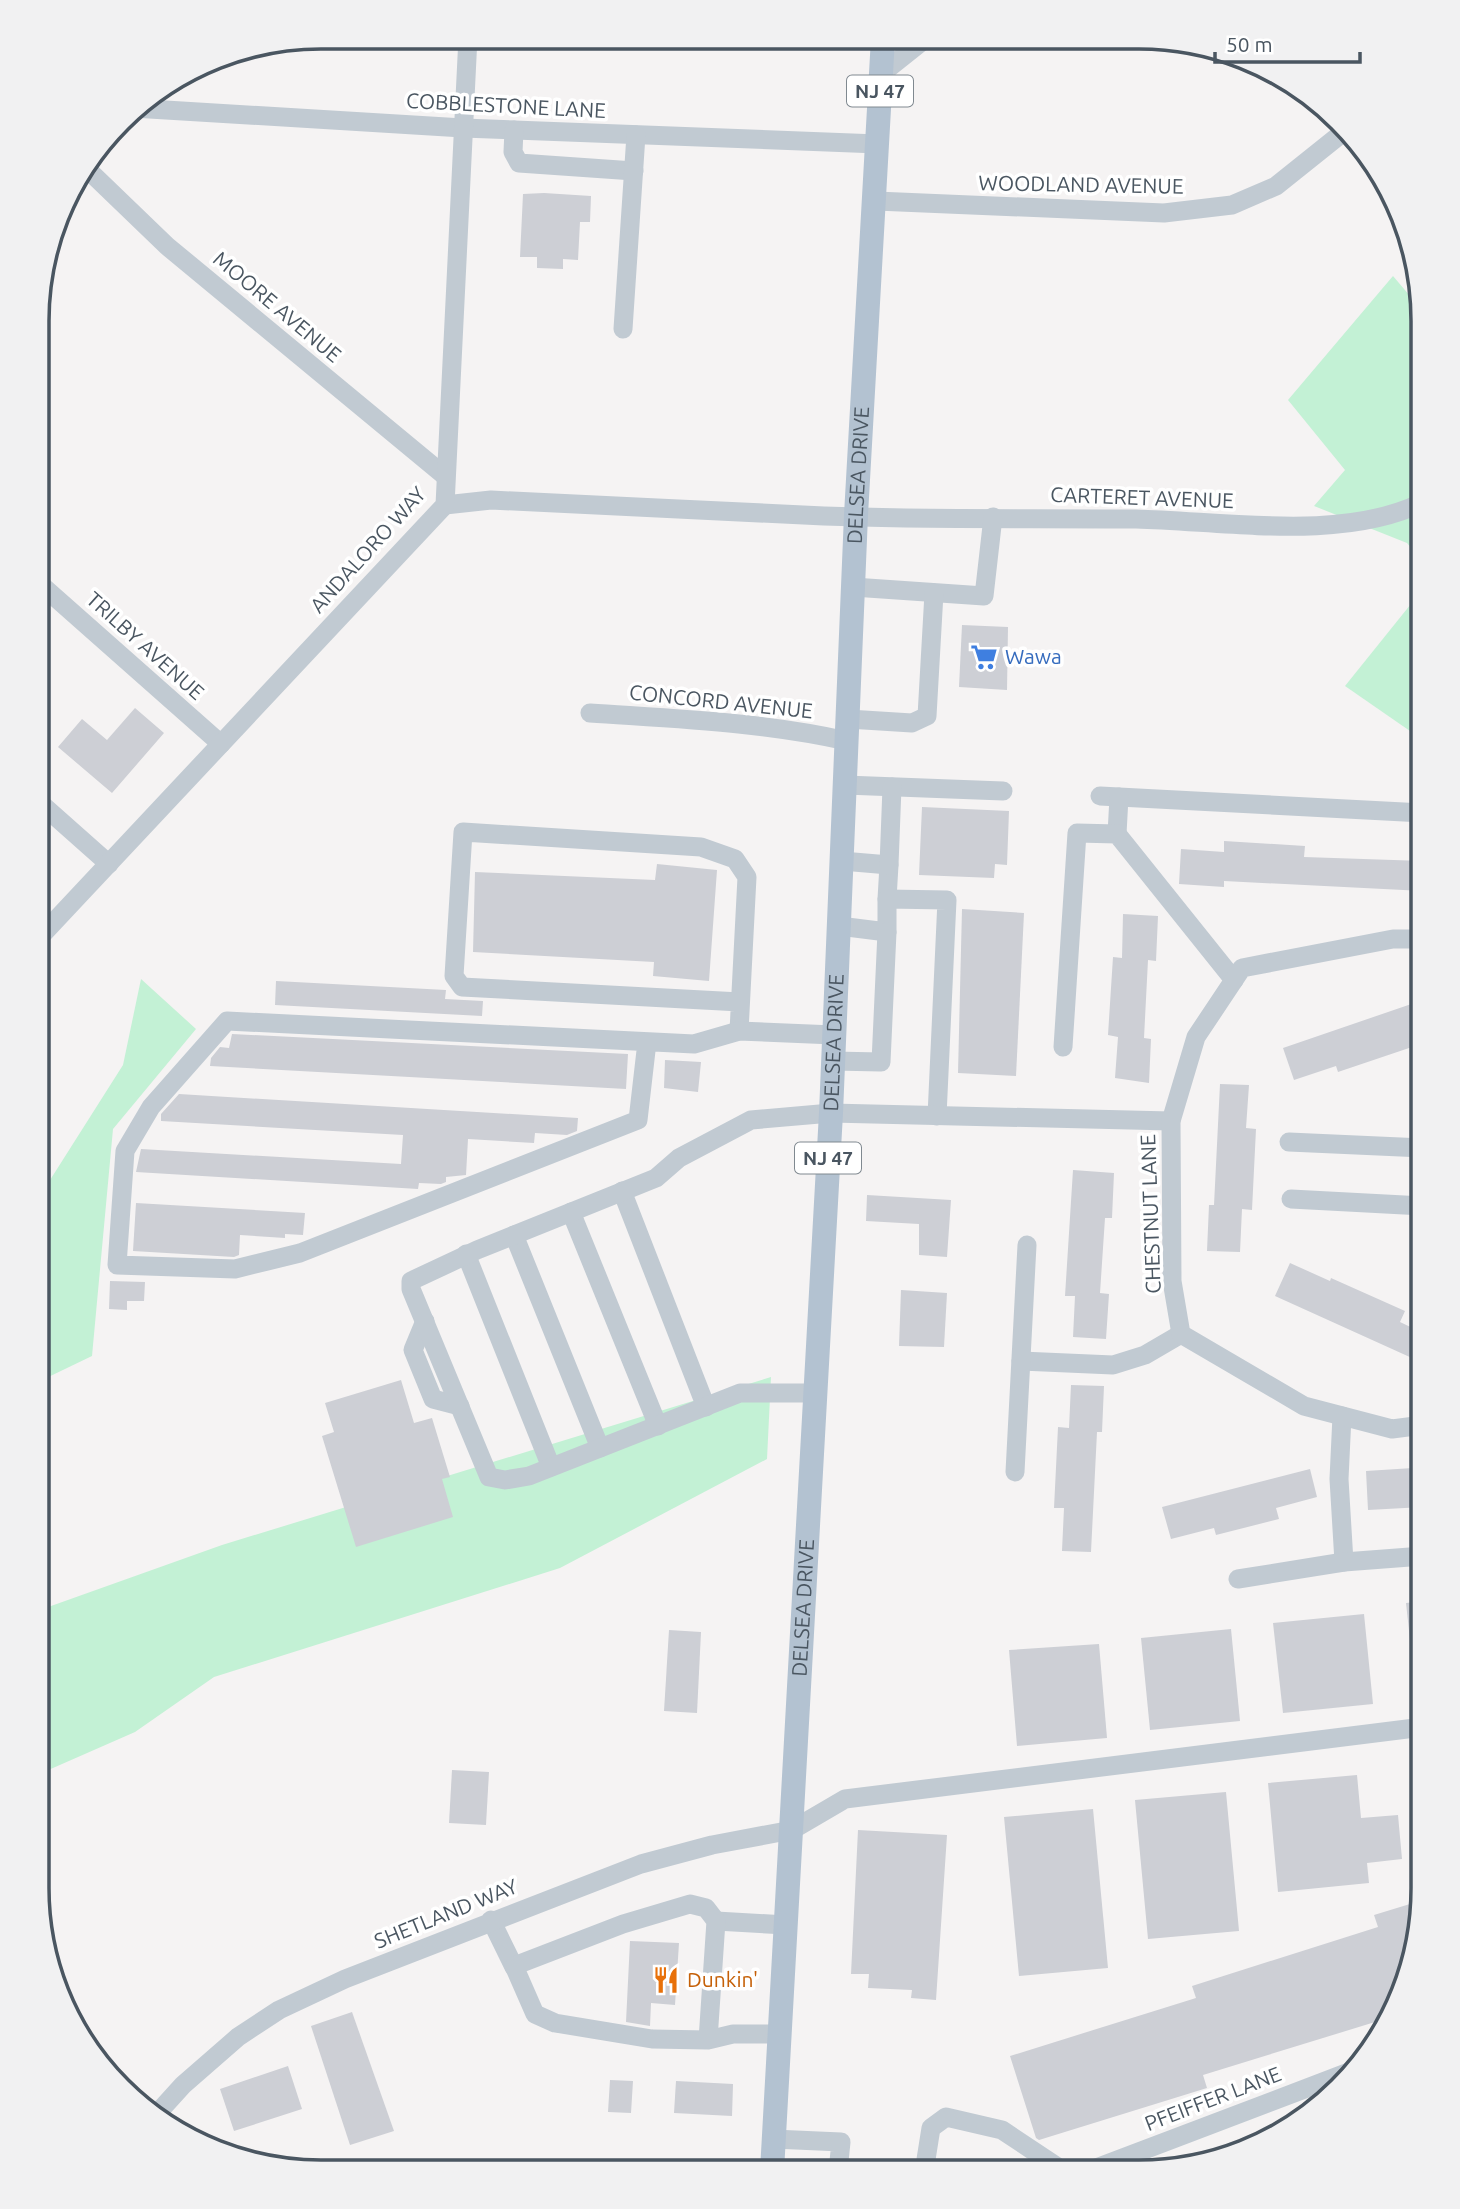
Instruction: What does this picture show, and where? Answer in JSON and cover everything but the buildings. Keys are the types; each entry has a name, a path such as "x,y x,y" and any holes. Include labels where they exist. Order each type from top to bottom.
{"main road":[{"name":"DELSEA DRIVE","path":"770,2160 792,1830 831,1114 856,515 876,201 882,49"}],"street":[{"name":"ANDALORO WAY","path":"49,927 445,505 467,49"},
{"path":"881,75 912,49"},
{"name":"COBBLESTONE LANE","path":"151,109 463,128 878,144"},
{"path":"513,130 513,152 519,163 634,171"},
{"path":"623,329 636,135"},
{"name":"WOODLAND AVENUE","path":"876,201 1164,213 1232,205 1276,186 1338,136"},
{"name":"MOORE AVENUE","path":"92,174 167,246 445,476"},
{"path":"445,505 491,500 856,515"},
{"name":"CARTERET AVENUE","path":"856,515 1188,520 1281,527 1361,520 1411,508"},
{"path":"853,587 984,596 993,517"},
{"name":"TRILBY AVENUE","path":"49,592 221,744"},
{"name":"CONCORD AVENUE","path":"590,713 795,729 847,730 912,723 928,716 934,593"},
{"path":"845,785 1003,791"},
{"path":"833,1061 881,1062 892,787"},
{"path":"1234,980 1116,834 1109,797 1411,812"},
{"path":"49,811 109,864"},
{"path":"739,1031 747,877 735,859 701,847 463,832 454,976 462,987 740,1002"},
{"path":"1063,1047 1077,833 1116,834"},
{"path":"842,861 889,864"},
{"path":"887,899 947,900 937,1116"},
{"path":"839,926 887,932"},
{"name":"CHESTNUT LANE","path":"1181,1335 1172,1281 1171,1121 1196,1037 1242,968 1393,939 1411,939"},
{"path":"647,1042 638,1121 300,1253 235,1269 117,1265 125,1151 151,1107 227,1021 694,1044 739,1031 834,1035"},
{"name":"CHESTNUT LANE","path":"551,1467 529,1476 505,1480 489,1477 411,1289 411,1281 466,1254 656,1178 678,1158 751,1120 831,1114 1171,1121"},
{"path":"1289,1142 1411,1147"},
{"path":"622,1191 706,1407"},
{"path":"1291,1199 1411,1205"},
{"path":"571,1212 658,1426"},
{"path":"514,1235 600,1448"},
{"path":"1015,1472 1027,1245"},
{"path":"466,1254 551,1467 740,1393 814,1393"},
{"path":"1021,1361 1113,1366 1145,1354 1181,1335 1304,1406 1392,1429 1411,1426"},
{"path":"1342,1416 1339,1479 1344,1562"},
{"path":"1238,1580 1344,1562 1411,1557"},
{"name":"SHETLAND WAY","path":"162,2108 201,2068 238,2037 279,2010 345,1979 491,1920 664,1857 792,1830 845,1799 1411,1728"},
{"path":"514,1968 623,1924 690,1904 706,1908 716,1921 708,2040"},
{"path":"491,1920 536,2014 555,2023 652,2039 708,2040 733,2034 779,2034"},
{"path":"716,1921 786,1925"},
{"name":"PFEIFFER LANE","path":"1130,2160 1332,2079"},
{"path":"926,2160 931,2128 946,2117 1002,2130 1047,2160"},
{"path":"773,2138 841,2142 840,2160"}],"green space":[{"path":"1393,276 1410,295 1411,548 1407,543 1314,506 1345,470 1288,400"},
{"path":"1411,604 1411,732 1345,686"},
{"path":"141,979 196,1029 113,1129 92,1356 49,1377 49,1182 123,1065"},
{"path":"771,1377 767,1459 560,1568 214,1677 135,1732 49,1770 49,1607 222,1545"}],"place":[{"name":"Wawa","path":"984,657"},
{"name":"Dunkin'","path":"666,1980"}]}
